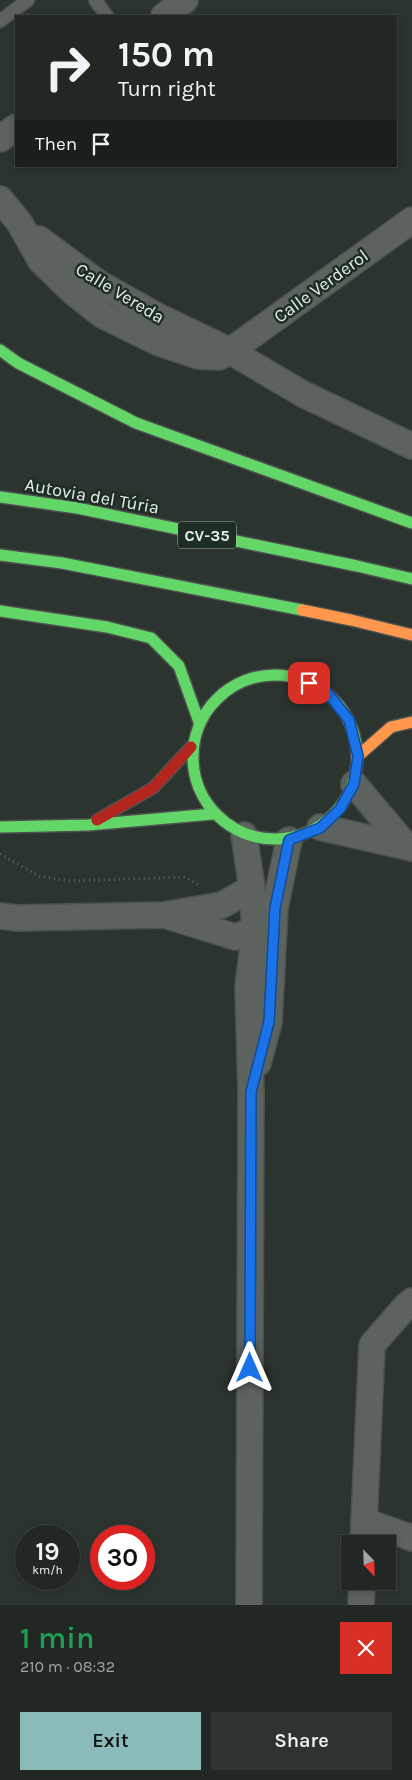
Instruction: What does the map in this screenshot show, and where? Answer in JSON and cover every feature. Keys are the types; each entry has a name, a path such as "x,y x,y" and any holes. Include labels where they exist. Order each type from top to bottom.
{"main road":[{"path":"0,350 18,364 136,423 412,523"},
{"name":"Autovia del Túria","path":"0,497 77,508 412,579"},
{"path":"0,554 62,563 351,620 412,634"},
{"path":"0,611 107,627 151,638 179,666 199,722"},
{"path":"255,676 292,676 326,691 349,720 358,756 354,784 340,809 320,828 289,840 244,835 213,814 194,783 191,747 199,722 222,692 255,676"},
{"path":"358,756 391,727 412,722"},
{"path":"88,825 154,788 191,747"},
{"path":"0,827 88,825 213,814"}],"street":[{"path":"165,15 185,0"},
{"path":"0,139 15,128"},
{"name":"Calle Vereda","path":"0,199 19,222 60,256 100,284 159,317 230,351 303,394 412,446"},
{"name":"Calle Verderol","path":"230,351 412,220"},
{"path":"354,784 409,848"},
{"path":"320,828 409,848"},
{"path":"244,835 252,888 255,930 248,987 251,1092 249,1605"},
{"path":"251,1092 269,1022 275,908 289,840"},
{"path":"0,916 18,918 163,915 222,905 252,888"},
{"path":"163,915 235,937 255,930 275,908"},
{"path":"412,1301 372,1345 364,1532 412,1538"},
{"path":"360,1605 361,1590"}],"lane":[{"path":"0,21 28,0"},
{"path":"95,0 106,15"}],"traffic: fast":[{"path":"0,350 18,363 136,423 412,523"},
{"path":"0,497 77,508 412,579"},
{"path":"0,555 62,563 302,610"},
{"path":"0,611 107,627 151,638 179,666 199,722"},
{"path":"283,675 299,678 314,684 339,705 348,718 354,733 357,757 356,773 348,796 327,821 314,830 299,836 267,839 251,836 229,826 206,803 194,773 193,749 196,733 206,711 229,688 259,676 283,675"},
{"path":"0,827 88,825 213,814"}],"traffic: slow":[{"path":"302,610 412,635"},
{"path":"358,756 391,727 412,722"}],"traffic: jam":[{"path":"97,820 153,788 191,747"}],"route":[{"path":"250,1368 251,1092 269,1022 275,908 289,840 320,828 340,809 354,784 358,756 349,720 326,691 309,683"}]}
